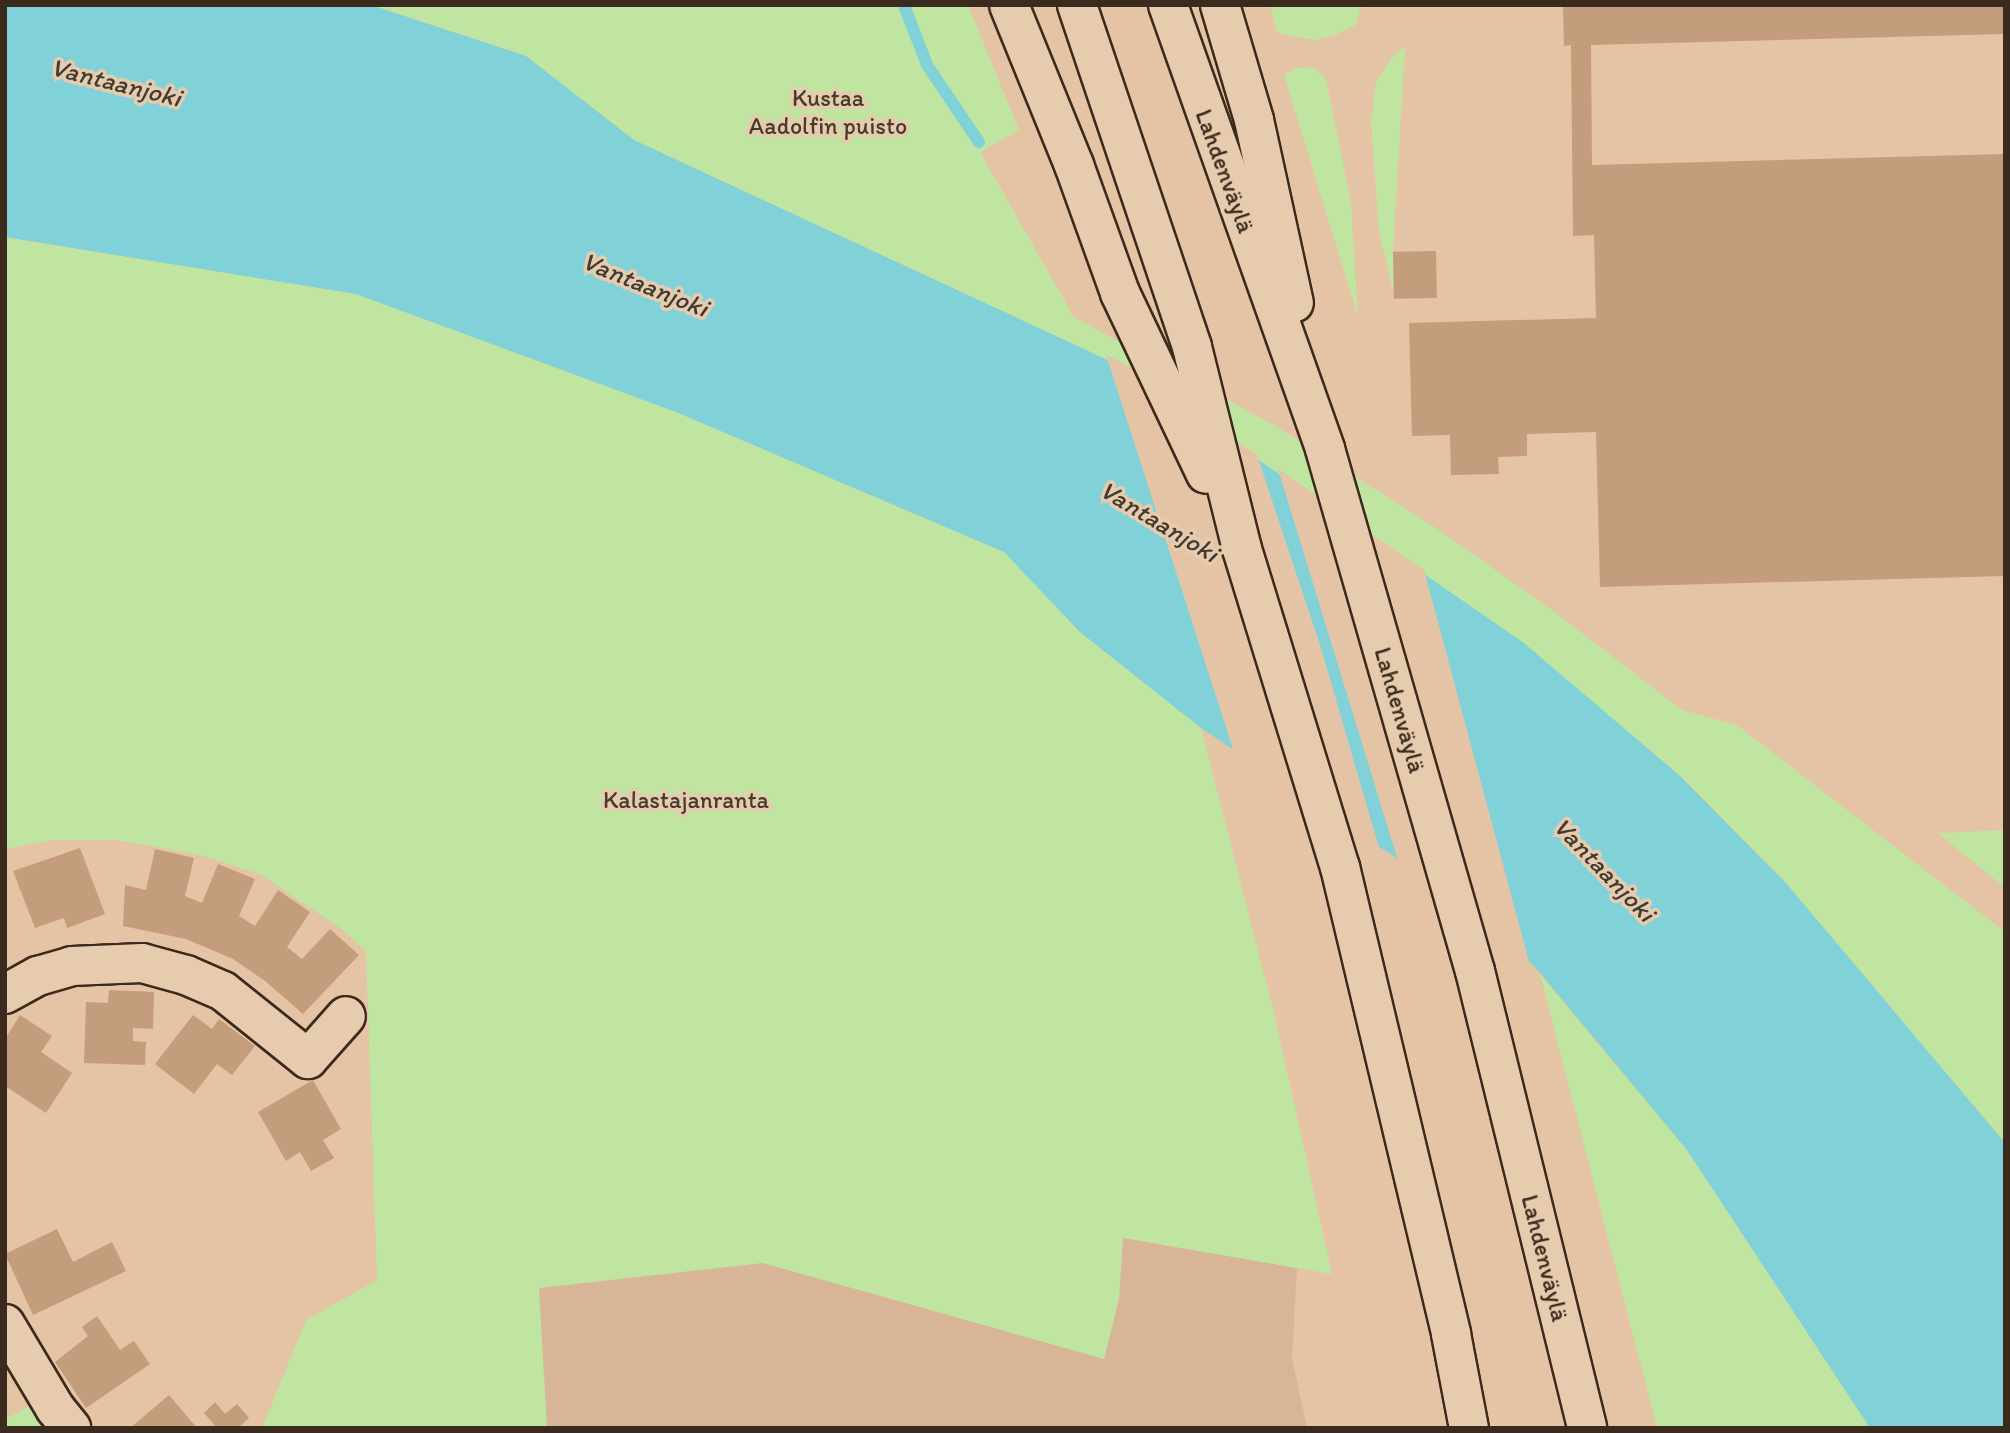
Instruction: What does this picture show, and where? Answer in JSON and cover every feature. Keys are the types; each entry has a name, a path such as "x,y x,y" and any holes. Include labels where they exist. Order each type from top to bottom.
{"main road":[{"path":"1009,5 1074,165 1120,293 1242,549"},
{"path":"1077,5 1192,347 1242,549 1340,867 1451,1334 1469,1428"},
{"name":"Lahdenväylä","path":"1168,5 1325,449 1475,971 1587,1428"},
{"path":"1220,5 1254,120 1325,449"},
{"path":"5,994 38,976 72,966 142,963 186,975 223,992 308,1059 346,1016"},
{"path":"5,1324 55,1408 71,1428"}],"shaded area":[{"path":"495,1125 1297,1268 1292,1358 1307,1428 480,1428"}],"green space":[{"name":"Kustaa Aadolfin puisto","path":"371,5 968,5 1019,130 980,152 1074,317 1274,425 1439,530 1556,613 1682,710 1737,725 2005,932 2005,1143 1786,883 1680,776 1127,369 634,140 526,56"},
{"path":"1270,5 1362,5 1355,25 1338,34 1316,40 1277,33"},
{"path":"1405,47 1393,252 1395,299 1379,231 1371,121 1376,82 1395,54"},
{"path":"1295,68 1316,69 1326,79 1351,202 1358,317 1284,75"},
{"name":"Kalastajanranta","path":"5,237 356,294 676,412 1004,552 1080,632 1201,728 1274,1013 1332,1274 1123,1238 1119,1299 1104,1359 763,1263 539,1288 547,1428 262,1428 306,1320 377,1280 366,951 343,930 260,874 196,854 116,840 54,840 5,849"},
{"path":"2005,830 2005,888 1938,833"},
{"path":"1540,974 1687,1150 1870,1428 1657,1428"},
{"path":"28,1407 45,1428 5,1428 5,1419"}],"water":[{"name":"Vantaanjoki","path":"5,5 371,5 526,56 634,140 1127,369 1524,643 1680,776 1786,883 2005,1143 2005,1428 1870,1428 1687,1150 1541,974 1488,919 1201,728 1080,632 1004,552 676,412 356,294 5,237"}],"pier":[{"path":"1106,355 1129,366 1257,455 1321,648 1380,851 1235,755"},
{"path":"1278,469 1424,570 1531,969 1486,922 1399,864"}],"building":[{"path":"1563,5 2005,5 2005,34 1591,45 1592,165 2005,154 2005,576 1600,587 1596,432 1527,434 1527,456 1498,457 1499,474 1451,475 1450,435 1412,436 1409,323 1596,318 1594,235 1573,236 1571,45 1564,46"},
{"path":"1436,251 1437,298 1394,299 1393,252"},
{"path":"80,848 105,914 67,928 64,918 35,928 13,871"},
{"path":"155,849 194,858 185,896 202,903 218,864 255,879 239,916 255,926 278,890 310,912 287,947 302,959 330,929 359,955 303,1014 265,981 233,959 186,939 123,926 125,885 146,890"},
{"path":"109,990 154,992 153,1029 133,1028 133,1041 146,1042 145,1065 84,1063 86,1002 108,1003"},
{"path":"20,1015 52,1036 41,1052 72,1073 46,1113 5,1086 5,1039"},
{"path":"193,1015 212,1029 219,1019 255,1046 232,1075 217,1064 194,1094 155,1064"},
{"path":"313,1080 341,1129 323,1140 334,1158 311,1171 300,1152 286,1161 258,1112"},
{"path":"57,1229 73,1262 112,1242 126,1271 33,1315 5,1254"},
{"path":"97,1316 120,1350 134,1341 150,1364 86,1408 55,1362 88,1336 82,1327"},
{"path":"169,1395 197,1428 130,1428"},
{"path":"215,1402 225,1414 237,1404 249,1418 238,1428 217,1428 204,1413"}],"waterway":[{"path":"904,5 927,65 979,142"}]}
